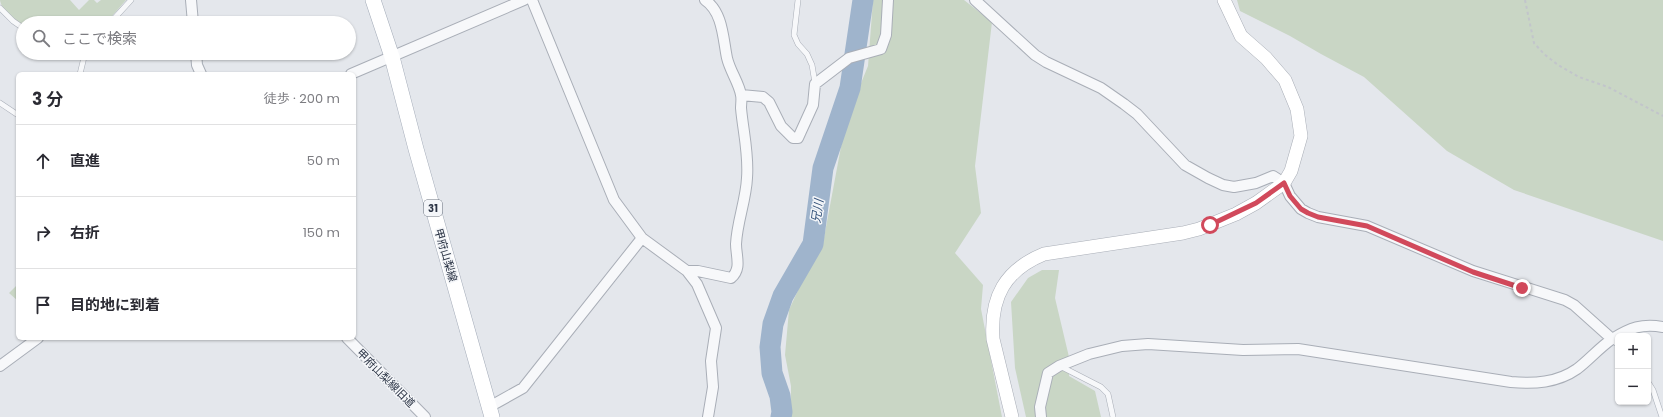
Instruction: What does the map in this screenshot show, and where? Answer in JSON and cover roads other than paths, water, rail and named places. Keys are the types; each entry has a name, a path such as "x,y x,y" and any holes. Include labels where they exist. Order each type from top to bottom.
{"main road":[{"name":"甲府山梨線","path":"373,0 392,57 416,149 490,412"}],"street":[{"path":"191,0 192,16"},
{"path":"356,72 524,0"},
{"path":"532,0 614,200 642,238 687,271 697,284 716,328 711,361 713,388 708,417"},
{"path":"687,271 698,271 731,278 738,268 736,244 747,178 748,161 741,106 742,96 727,60 717,12 710,3 705,0"},
{"path":"742,96 763,97 769,102 781,126 793,138 798,138 813,106 815,84 849,58 880,49 886,35 888,0"},
{"path":"975,0 1035,55 1046,62 1101,88 1124,104 1137,114 1185,165 1208,178 1234,188 1256,184 1273,176 1284,183 1290,196 1301,209 1308,213 1318,217 1367,226 1473,272 1565,300 1574,305 1615,342 1576,370 1562,378 1535,383 1511,382 1298,349 1243,350 1134,344 1110,348 1089,354 1059,366 1048,373 1040,407 1041,417"},
{"path":"1012,417 992,326 996,303 1002,289 1008,278 1017,269 1028,261 1044,254 1183,233 1199,229 1221,221 1256,203 1284,183 1291,171 1301,136 1297,109 1285,80 1266,58 1241,36 1224,0"},
{"path":"197,60 200,72"},
{"path":"490,412 523,388 642,238"},
{"path":"1624,333 1640,326 1649,325 1663,327"},
{"path":"0,366 35,340"},
{"name":"甲府山梨線旧道","path":"349,340 425,417"}],"lane":[{"path":"116,16 131,0"},
{"path":"798,0 794,35 798,44 807,54 812,65 815,84"},
{"path":"0,8 16,23"},
{"path":"80,72 83,60"},
{"path":"0,103 16,114"},
{"path":"1059,366 1101,387 1108,394 1113,417"},
{"path":"1651,387 1662,417"}],"waterway":[{"name":"兄川","path":"781,417 782,412 780,396 772,373 770,347 773,324 783,296 813,244 823,168 850,88 863,0"}]}
